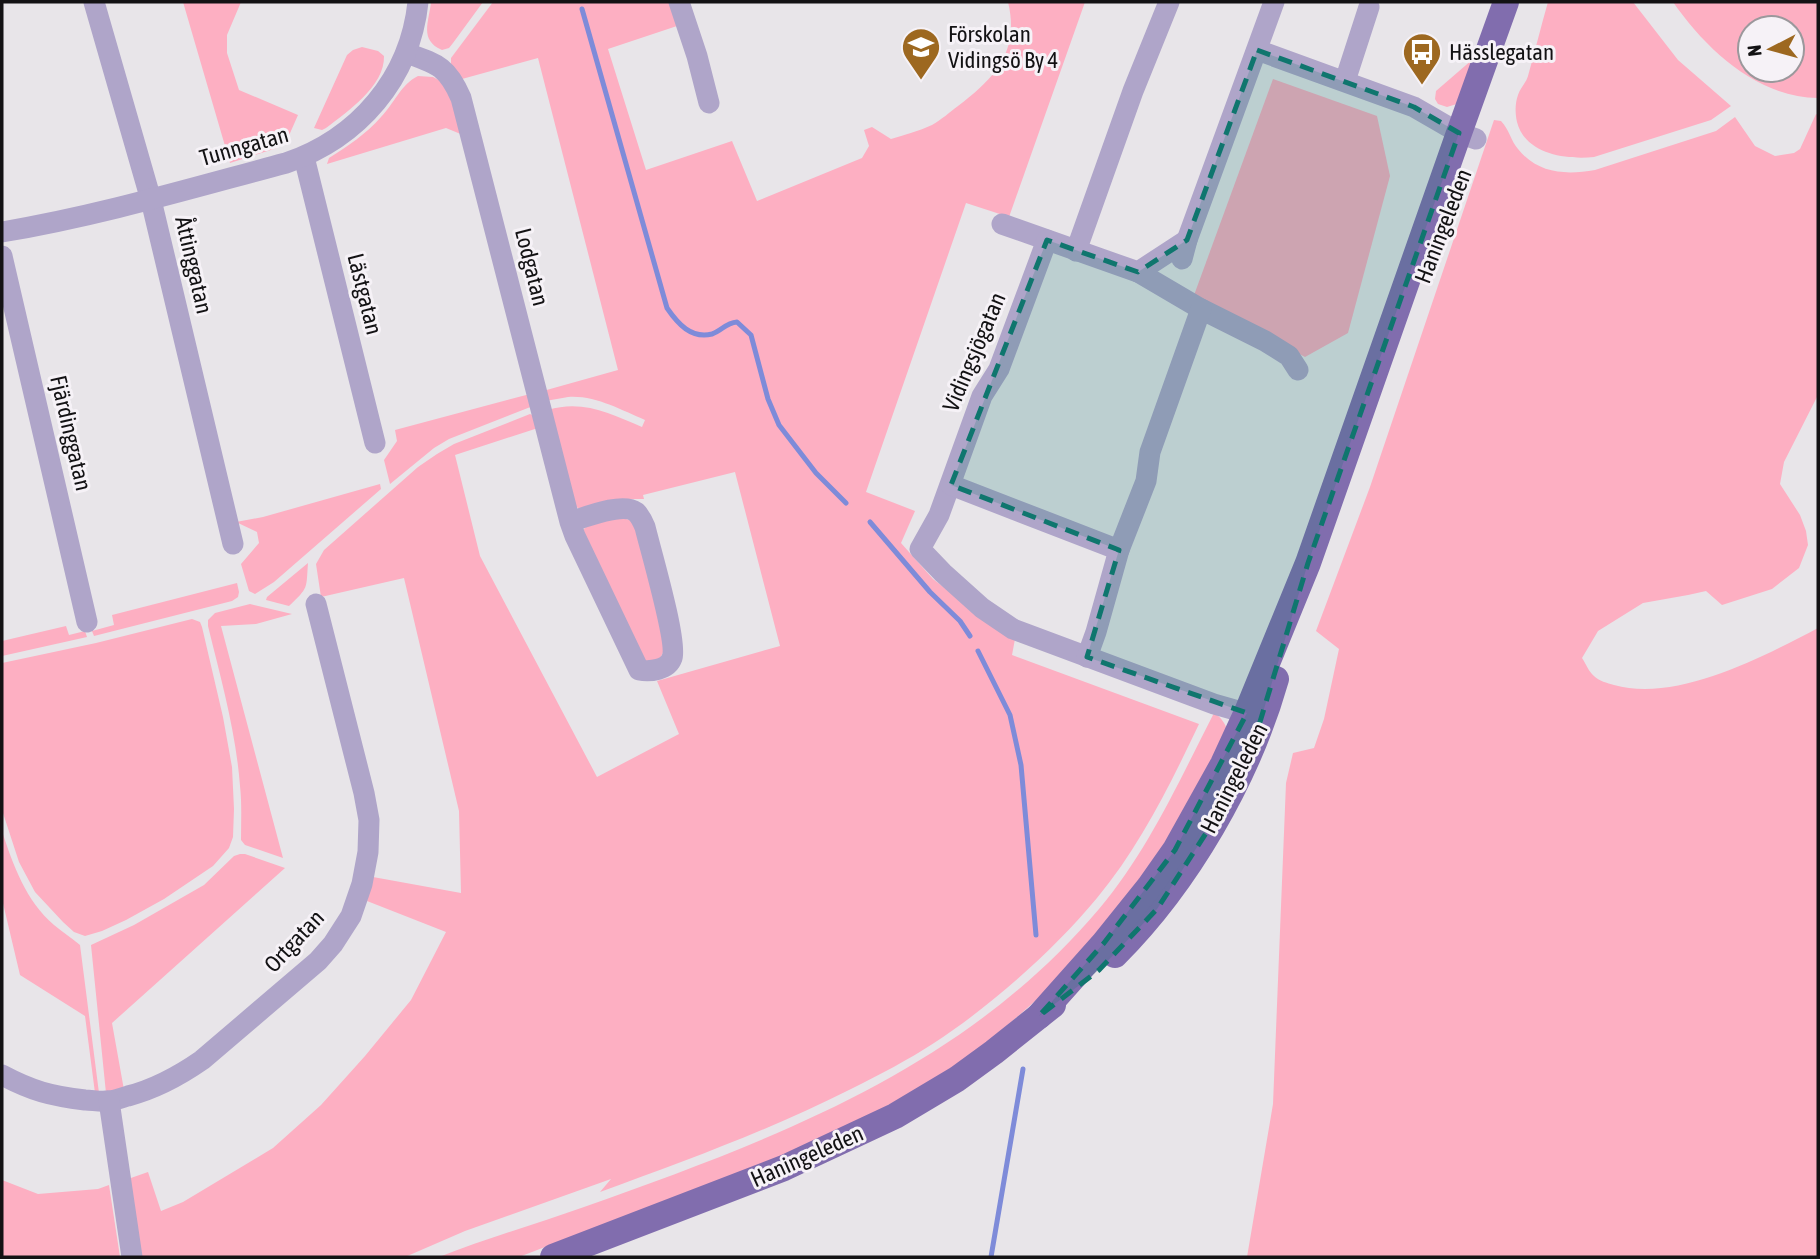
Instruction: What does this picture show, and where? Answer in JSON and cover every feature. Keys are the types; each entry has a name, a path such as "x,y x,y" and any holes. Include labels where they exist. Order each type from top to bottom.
{"main road":[{"name":"Haningeleden","path":"553,1257 785,1168 895,1116 957,1079 1039,1016 1150,887 1175,850 1223,764 1256,713 1351,444 1403,332 1467,136 1506,2"},
{"name":"Haningeleden","path":"1467,136 1514,20 1518,2"}],"street":[{"name":"Åttinggatan","path":"94,2 151,200 233,544"},
{"name":"Tunngatan","path":"2,232 151,200 304,157 366,114 384,93 406,53 413,34 418,2"},
{"path":"679,2 697,55 709,103"},
{"path":"1076,251 1133,91 1169,2"},
{"path":"1138,272 1185,250 1274,2"},
{"path":"1345,81 1369,7"},
{"path":"1256,50 1414,107 1467,136"},
{"name":"Lodgatan","path":"406,53 439,66 448,73 461,97 570,522 585,559 639,670 647,671 670,663 674,647 645,527 640,518 635,511 626,508 570,522"},
{"name":"Lästgatan","path":"304,157 375,443"},
{"path":"1002,224 1138,272 1265,341 1289,356 1298,370"},
{"name":"Vidingsjögatan","path":"1047,240 999,369 982,396 939,515 920,549 982,608 1013,629 1214,704 1256,713"},
{"name":"Fjärdinggatan","path":"2,256 87,622"},
{"path":"1087,657 1119,550 1146,481 1150,452 1202,309"},
{"path":"951,485 1119,550"},
{"name":"Ortgatan","path":"2,1074 41,1093 63,1097 109,1101 139,1093 167,1082 202,1060 301,977 333,944 351,916 362,884 368,852 369,820 316,604"},
{"path":"109,1101 132,1257"}],"highlighted area":[{"path":"1257,50 1414,107 1459,133 1308,563 1253,745 1221,810 1157,909 1099,970 1039,1016 1104,943 1175,850 1247,713 1087,657 1119,550 951,485 1047,240 1138,272 1187,240"}],"shaded area":[{"path":"183,2 241,2 227,35 227,53 239,90 298,115 287,140 277,148 230,163"},
{"path":"431,2 483,2 449,48 442,50 430,41 428,36"},
{"path":"493,2 676,2 683,24 608,49 646,170 732,141 757,201 862,158 869,146 864,130 872,127 891,139 912,133 935,123 971,96 993,74 1007,49 1011,19 1008,2 1085,2 1009,217 966,203 866,492 915,511 901,543 933,579 1015,639 1012,655 1199,724 1141,836 1113,878 1080,918 1042,957 956,1028 862,1084 790,1118 695,1157 600,1192 611,1179 465,1231 405,1257 140,1257 128,1179 148,1172 161,1211 183,1202 273,1148 321,1105 411,1000 446,932 367,901 373,877 461,893 459,811 404,578 321,597 316,564 324,550 418,467 437,454 454,444 530,414 534,416 538,428 455,455 480,556 597,777 679,734 657,681 780,646 735,472 643,495 644,499 625,499 585,509 573,504 548,410 585,407 642,427 645,420 588,398 568,397 545,401 543,391 618,370 538,58 462,79 451,64 451,58"},
{"path":"1548,2 1633,2 1678,60 1731,106 1711,120 1594,157 1559,156 1537,148 1521,133 1516,105 1519,92 1528,76"},
{"path":"1673,2 1818,2 1818,98 1795,96 1763,84 1806,84 1806,14 1736,14 1736,68 1701,37"},
{"path":"362,47 378,51 384,56 378,78 372,88 344,114 322,130 314,128 347,55"},
{"path":"1473,59 1460,103 1447,107 1438,104 1435,99 1436,91"},
{"path":"418,76 433,77 446,84 463,135 446,128 327,164 329,158 375,123 407,84"},
{"path":"1273,79 1377,116 1390,176 1348,333 1305,357 1193,298"},
{"path":"1816,114 1818,395 1784,462 1780,484 1800,515 1806,531 1808,545 1799,568 1772,589 1722,605 1706,591 1643,603 1598,631 1582,658 1592,674 1606,683 1638,689 1664,688 1691,683 1746,664 1818,628 1818,1257 1247,1257 1273,1104 1286,783 1293,753 1314,748 1324,719 1339,649 1316,631 1370,487 1494,120 1501,121 1518,149 1534,164 1553,171 1574,172 1595,170 1716,131 1735,117 1755,146 1775,156 1794,153 1800,149"},
{"path":"530,394 533,406 449,439 390,484 384,460 397,441 395,430"},
{"path":"380,484 381,489 274,582 255,594 249,591 241,564 259,543 257,532 236,522"},
{"path":"618,517 630,520 638,529 667,643 660,659 646,662 582,531 588,525"},
{"path":"308,563 305,587 289,606 266,600 267,597"},
{"path":"237,583 238,597 232,601 94,636 92,631 114,625 112,615"},
{"path":"250,604 292,614 256,624 221,626 283,858 245,845 241,840 241,793 235,746 208,626 208,620 215,613"},
{"path":"192,619 200,622 202,627 223,717 232,767 233,837 229,848 213,866 164,899 126,920 85,936 74,932 35,892 19,862 2,810 2,663"},
{"path":"66,626 69,635 85,631 87,637 2,656 2,641"},
{"path":"1214,713 1227,729 1165,851 1062,977 961,1062 859,1121 787,1154 519,1257 439,1257 655,1181 795,1125 927,1056 988,1014 1046,965 1117,887 1162,815"},
{"path":"2,831 28,894 54,925 80,945 99,1093 95,1093 85,1016 20,975 2,899"},
{"path":"240,854 285,868 112,1023 124,1090 106,1093 91,945 134,925 204,885 234,856"},
{"path":"2,1180 38,1194 98,1189 109,1185 120,1257 2,1257"}],"waterway":[{"path":"582,9 667,308 676,320 691,332 712,334 737,322 751,335 768,399 779,425 816,473 846,503"},
{"path":"870,522 930,592 960,621 970,636"},
{"path":"978,651 1010,715 1021,765 1036,935"},
{"path":"991,1257 1023,1069"}],"place":[{"name":"Förskolan Vidingsö By 4","path":"921,81"},
{"name":"Hässlegatan","path":"1422,86"}]}
